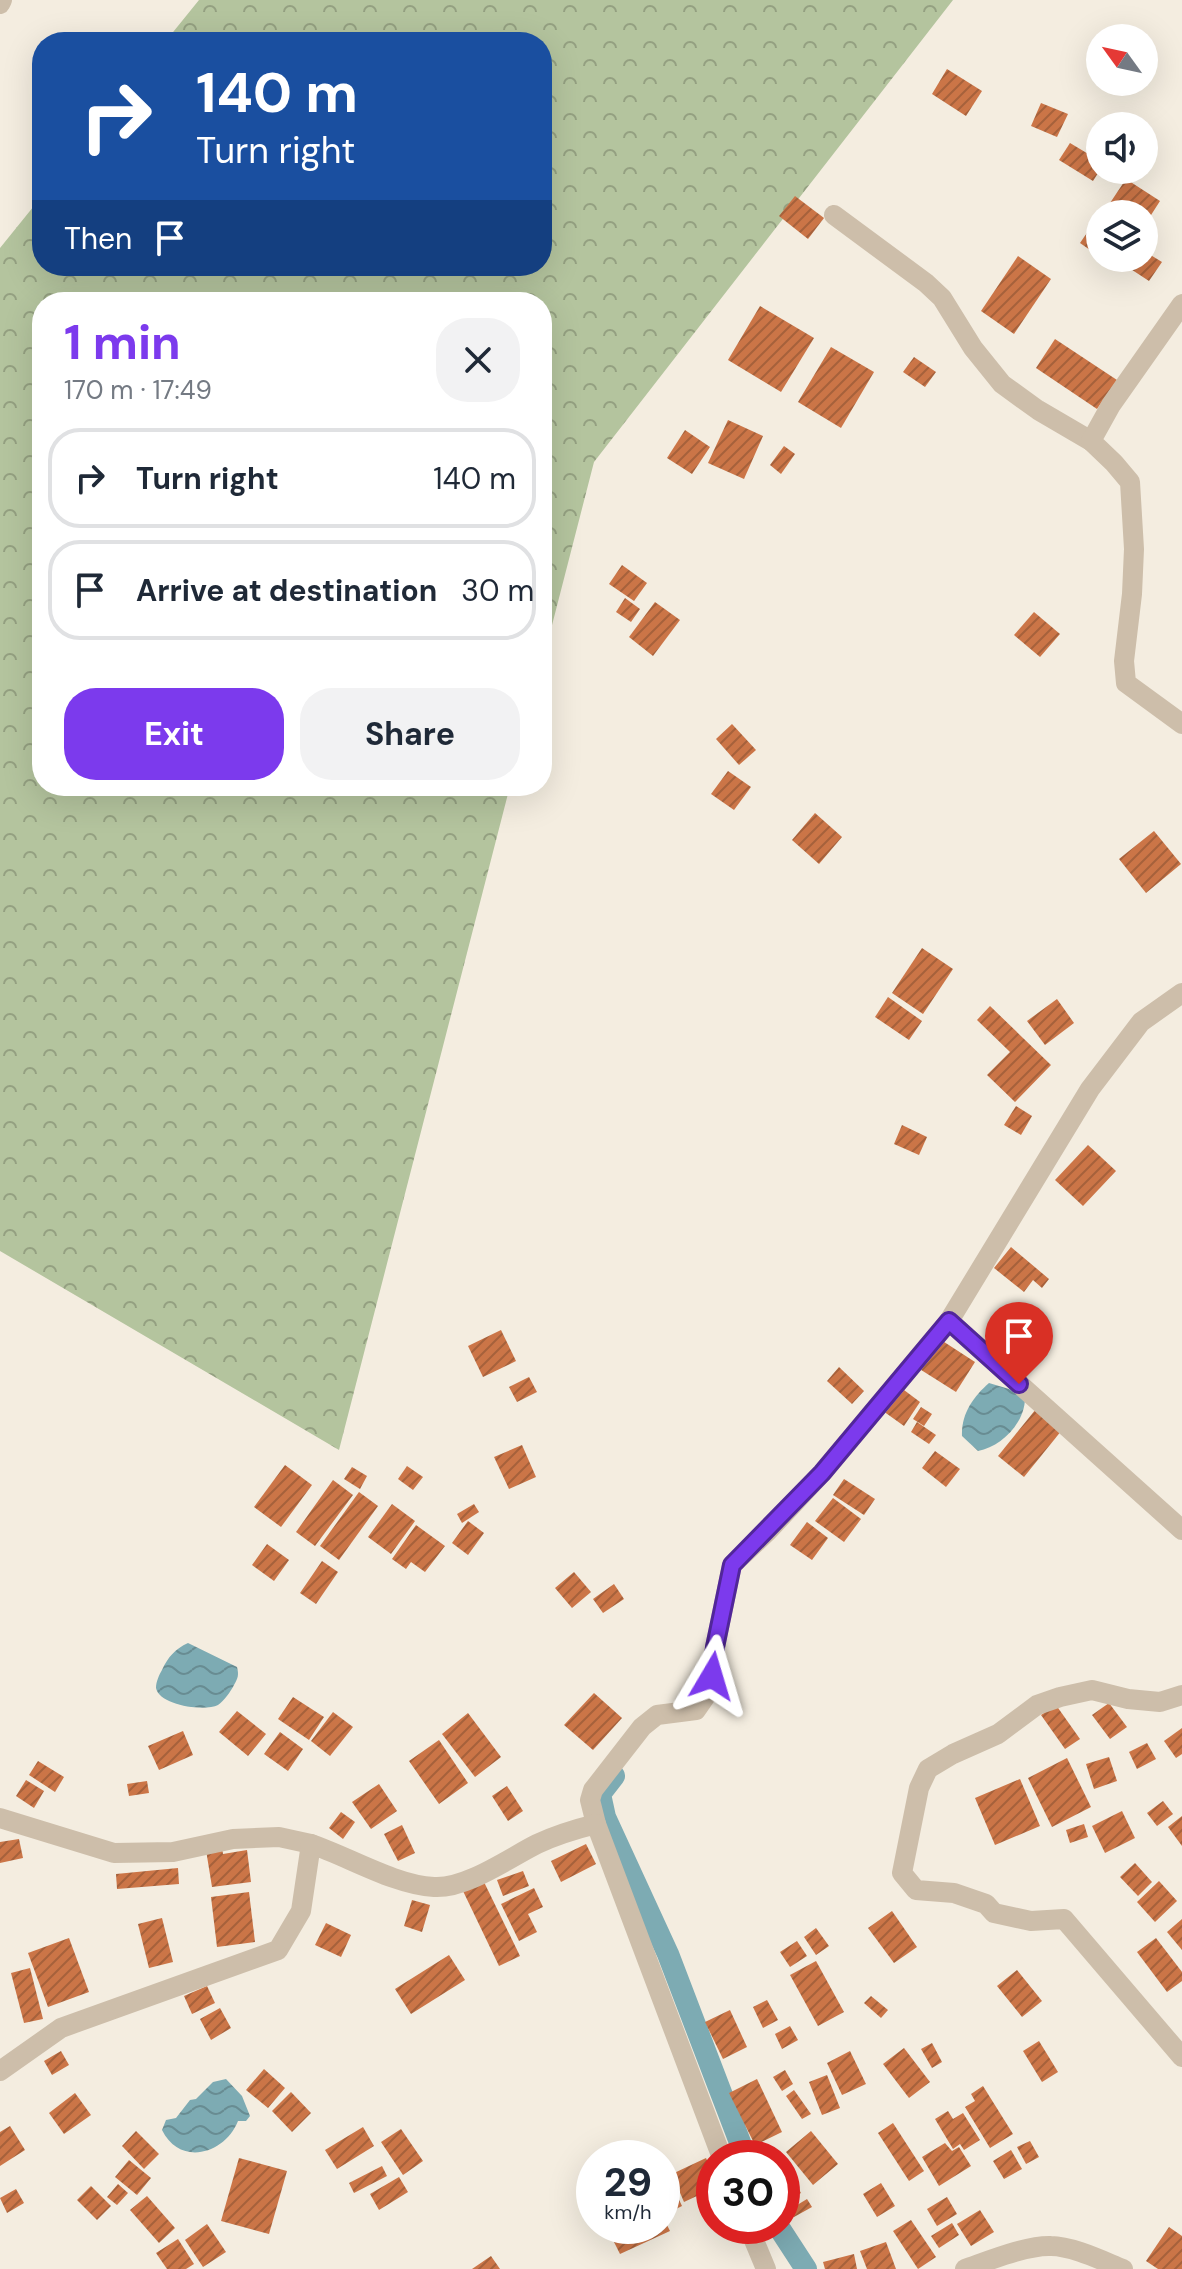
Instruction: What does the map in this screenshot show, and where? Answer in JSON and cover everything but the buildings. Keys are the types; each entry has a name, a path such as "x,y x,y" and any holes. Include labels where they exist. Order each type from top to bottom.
{"street":[{"path":"834,215 851,225 942,298 973,348 1002,384 1038,410 1091,441 1130,482 1134,549 1124,661 1126,683 1182,724"},
{"path":"1091,441 1111,405 1182,304"},
{"path":"715,2140 596,1824 590,1800 593,1790 642,1727 657,1715 696,1710 705,1697 712,1676 732,1565 822,1473 949,1321 1090,1089 1141,1022 1182,993"},
{"path":"949,1321 1182,1530"},
{"path":"1182,1695 1160,1702 1128,1699 1092,1690 1060,1697 1037,1705 998,1734 928,1769 915,1802 902,1873 916,1890 954,1893 986,1904 994,1913 1031,1921 1064,1919 1182,2057"},
{"path":"0,1818 114,1853 173,1852 248,1838 279,1837 311,1844 407,1881 435,1887 463,1882 540,1843 596,1824"},
{"path":"0,2071 61,2028 278,1950 301,1911 311,1844"},
{"path":"756,2244 766,2269"},
{"path":"965,2269 1010,2254 1051,2246 1123,2269"}],"green space":[{"path":"199,0 953,0 594,462 552,625 552,292 32,292 32,796 507,796 339,1450 0,1251 0,248 32,208 32,276 552,276 552,32 173,32"}],"water":[{"path":"989,1383 1025,1398 1024,1407 1016,1425 1003,1439 978,1451 962,1436 962,1428 969,1406"},
{"path":"188,1643 237,1667 235,1683 218,1705 203,1708 183,1706 165,1699 156,1688 169,1657"},
{"path":"226,2079 242,2096 250,2116 246,2121 238,2121 223,2142 202,2152 180,2149 170,2142 162,2130 166,2120 176,2118 190,2100 196,2099 213,2082"}],"waterway":[{"path":"614,1776 600,1794 605,1817 668,1954 739,2140"},
{"path":"790,2244 806,2269"}],"route":[{"path":"712,1676 732,1565 822,1473 949,1321 1019,1384"}]}
